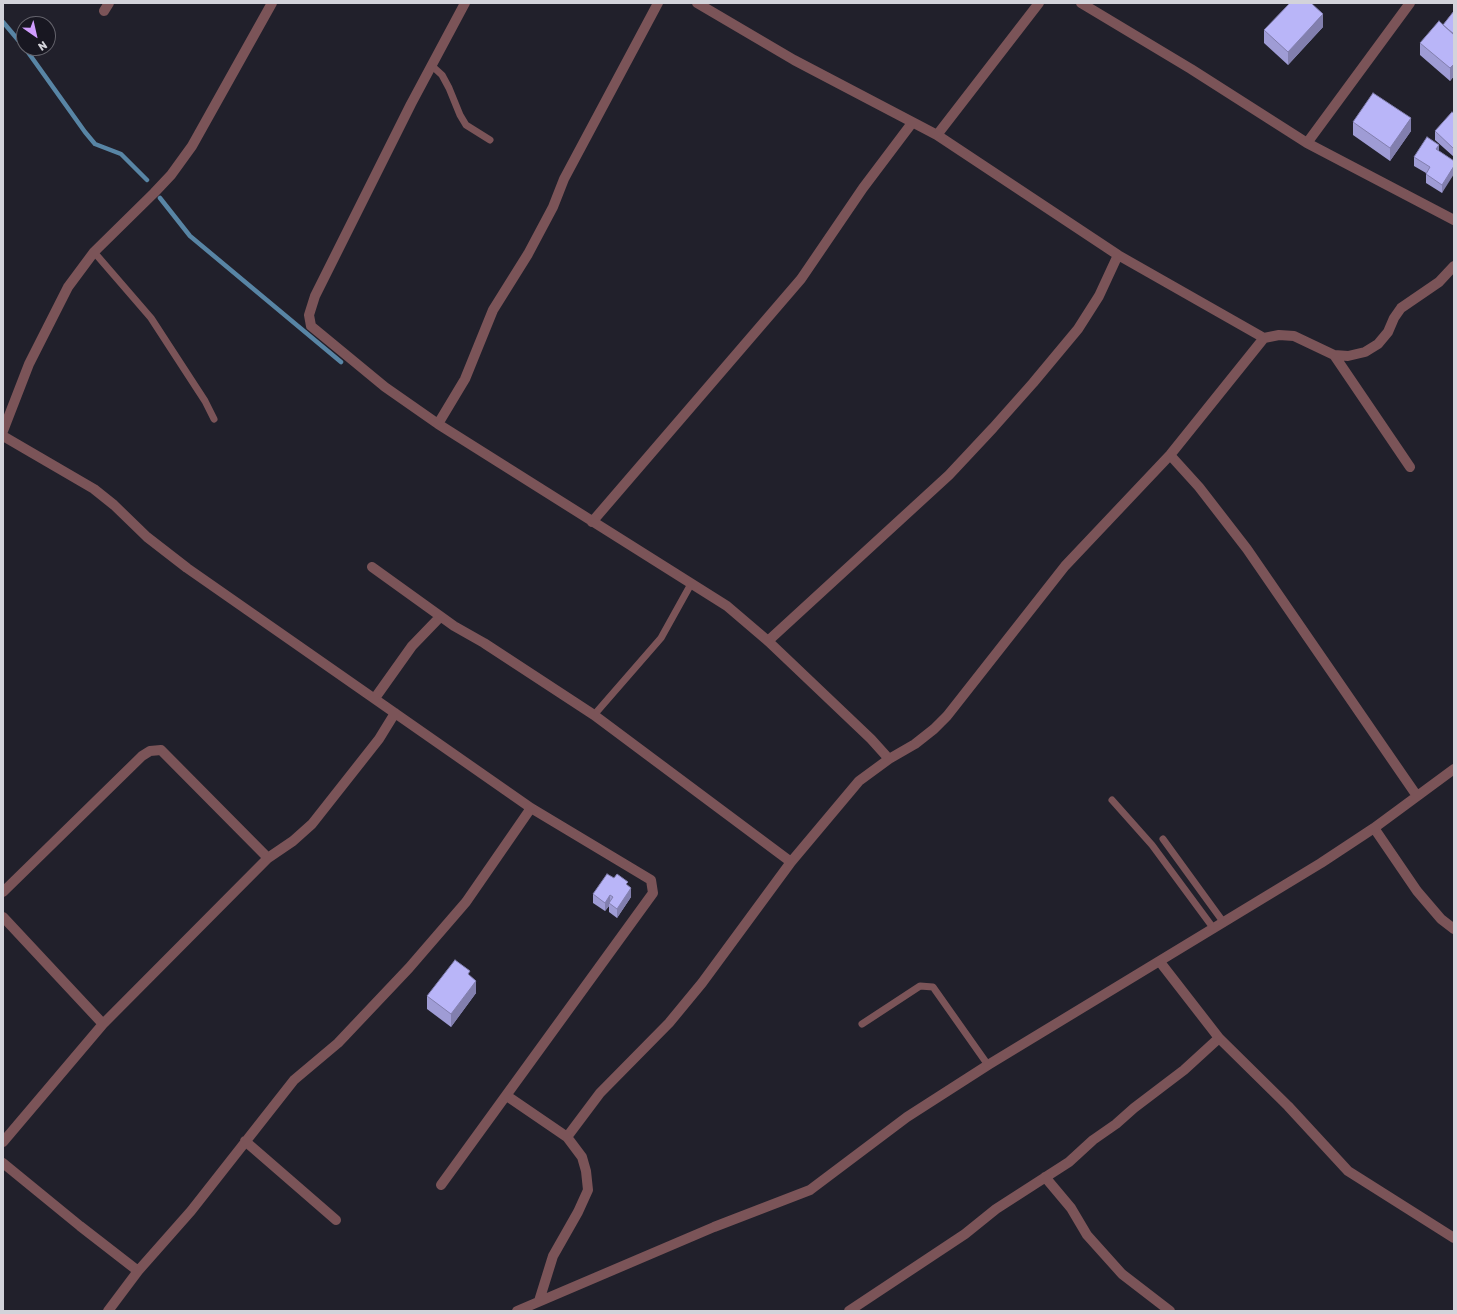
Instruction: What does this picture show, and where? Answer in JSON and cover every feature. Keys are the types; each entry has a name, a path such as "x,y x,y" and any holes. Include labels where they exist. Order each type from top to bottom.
{"street":[{"path":"3,432 7,409 68,287 94,252 171,175 192,146 272,3"},
{"path":"465,3 431,65 315,296 309,315 311,326 385,387 438,424 727,606 768,641 871,739 889,759"},
{"path":"438,424 465,379 493,310 528,254 553,207 564,179 658,3"},
{"path":"697,3 794,60 937,135 1118,255 1264,338"},
{"path":"937,135 1039,3"},
{"path":"1082,3 1191,69 1308,143 1454,220"},
{"path":"1308,143 1410,3"},
{"path":"592,522 801,279 863,188 912,123"},
{"path":"768,641 948,475 998,422 1078,329 1099,296 1118,255"},
{"path":"567,1137 600,1093 668,1023 702,983 791,862 859,782 889,759 915,744 934,729 947,716 1065,566 1170,455 1264,338 1279,335 1294,336 1334,355 1348,356 1365,352 1378,344 1388,332 1394,318 1401,308 1439,282 1454,266"},
{"path":"1334,355 1410,467"},
{"path":"3,436 94,489 114,505 147,537 187,568 531,808 651,880 652,893 507,1096 441,1185"},
{"path":"1170,455 1199,487 1247,549 1417,796"},
{"path":"372,567 440,616 594,715 791,862"},
{"path":"375,698 412,646 440,616"},
{"path":"3,1142 103,1024 268,858 293,841 312,824 379,739 395,713"},
{"path":"3,892 142,756 150,751 161,750 268,858"},
{"path":"517,1311 714,1227 810,1190 907,1117 988,1065 1321,863 1374,828 1454,769"},
{"path":"108,1311 138,1270 191,1211 294,1080 338,1043 409,968 466,902 531,808"},
{"path":"1374,828 1417,891 1441,919 1454,929"},
{"path":"3,917 103,1024"},
{"path":"1160,962 1219,1038 1288,1106 1348,1171 1454,1238"},
{"path":"849,1311 965,1234 996,1209 1069,1162 1093,1140 1116,1124 1134,1108 1184,1070 1219,1038"},
{"path":"507,1096 567,1137 582,1157 586,1171 588,1190 578,1212 553,1256 539,1301"},
{"path":"245,1141 336,1220"},
{"path":"3,1163 80,1226 138,1270"},
{"path":"1045,1177 1071,1208 1087,1235 1122,1274 1170,1311"}],"lane":[{"path":"431,65 442,76 466,125 490,140"},
{"path":"94,252 151,318 205,401 214,419"},
{"path":"594,715 661,638 691,584"},
{"path":"1112,800 1152,845 1214,929"},
{"path":"1162,838 1224,923"},
{"path":"862,1024 920,986 933,987 988,1065"}],"building":[{"path":"1290,3 1311,3 1323,14 1288,52 1264,30"},
{"path":"1454,11 1454,34 1443,25"},
{"path":"1439,21 1454,35 1454,64 1450,68 1420,43"},
{"path":"1373,93 1411,118 1390,148 1353,122"},
{"path":"1452,112 1454,114 1454,149 1435,131"},
{"path":"1427,137 1439,145 1436,149 1454,161 1454,166 1442,185 1426,174 1430,167 1414,157"},
{"path":"607,874 614,878 617,874 628,882 626,884 631,888 617,909 609,903 613,897 610,895 605,903 593,894"},
{"path":"455,960 470,971 468,974 476,981 451,1014 427,996"}],"waterway":[{"path":"3,22 16,37"},
{"path":"31,56 95,144 121,154 147,180"},
{"path":"160,198 190,236 341,362"}]}
